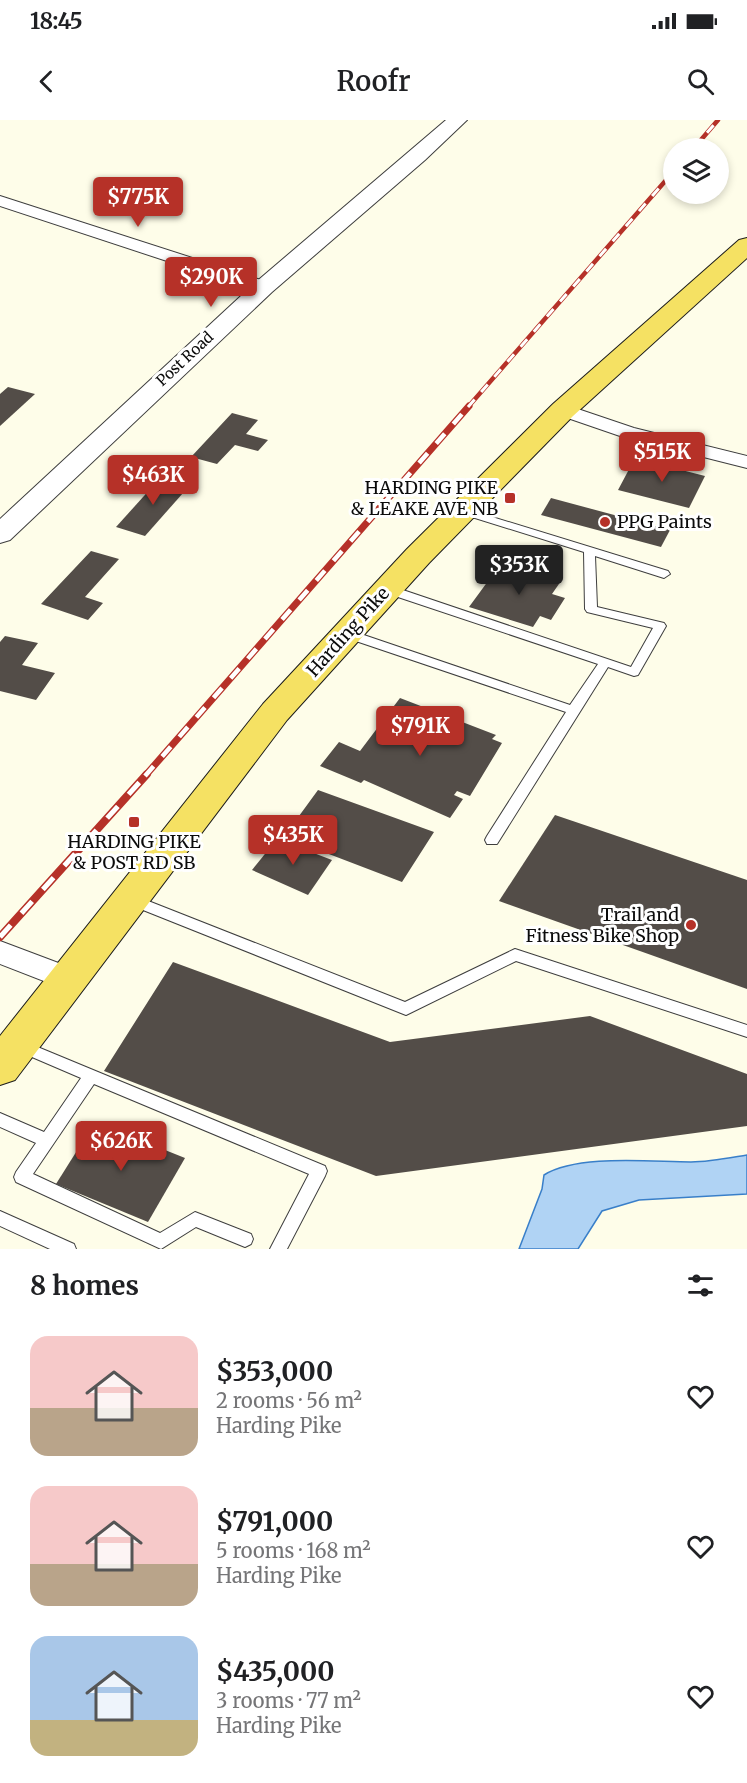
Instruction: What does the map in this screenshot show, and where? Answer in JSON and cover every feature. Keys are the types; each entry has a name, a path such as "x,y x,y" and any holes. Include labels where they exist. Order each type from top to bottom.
{"main road":[{"name":"Harding Pike","path":"8,1055 275,712 387,589 563,410 747,245"}],"street":[{"name":"Post Road","path":"0,534 264,287 457,120"},
{"path":"5,207 264,287"},
{"path":"563,410 627,432 747,462"},
{"path":"0,952 67,978"}],"lane":[{"path":"463,511 664,574"},
{"path":"387,589 634,672 660,626 591,609 589,551"},
{"path":"347,633 573,710"},
{"path":"492,840 605,662"},
{"path":"129,898 406,1009 515,955 747,1031"},
{"path":"8,1055 91,1076 320,1171 278,1249"},
{"path":"91,1076 22,1177 161,1240 195,1219 245,1239"},
{"path":"0,1120 46,1140"},
{"path":"0,1218 68,1249"}],"water":[{"path":"747,1155 747,1194 639,1200 602,1211 578,1249 519,1249 542,1189 544,1175 558,1168 615,1161 698,1162"}],"building":[{"path":"8,387 35,394 0,426 0,394"},
{"path":"232,413 258,420 246,434 268,440 258,451 235,445 217,464 191,457"},
{"path":"635,458 705,476 689,508 618,490"},
{"path":"162,476 191,484 145,536 116,527"},
{"name":"PPG Paints","path":"551,498 670,530 661,547 541,515"},
{"path":"91,551 119,559 85,597 103,603 88,620 41,604"},
{"path":"502,562 561,581 552,594 565,598 551,620 540,616 533,627 469,607"},
{"path":"5,636 38,643 22,665 55,673 36,700 0,691 0,642"},
{"path":"400,698 496,735 492,739 502,743 470,796 457,791 454,795 463,799 450,818 364,780 361,783 320,766 339,742 360,751"},
{"path":"318,790 434,832 402,882 287,838 294,828 291,827"},
{"path":"555,815 747,880 747,989 499,901"},
{"path":"277,839 332,860 308,895 252,870"},
{"path":"173,962 390,1042 590,1016 747,1074 747,1126 376,1176 104,1071"},
{"path":"95,1122 185,1158 148,1222 56,1184"}],"railway":[{"path":"703,138 718,120"},
{"path":"468,407 663,184"},
{"path":"145,776 469,406"},
{"path":"0,937 147,774"}],"place":[{"name":"HARDING PIKE & LEAKE AVE NB","path":"510,498"},
{"name":"PPG Paints","path":"605,522"},
{"name":"HARDING PIKE & POST RD SB","path":"134,822"},
{"name":"Trail and Fitness Bike Shop","path":"691,925"}]}
